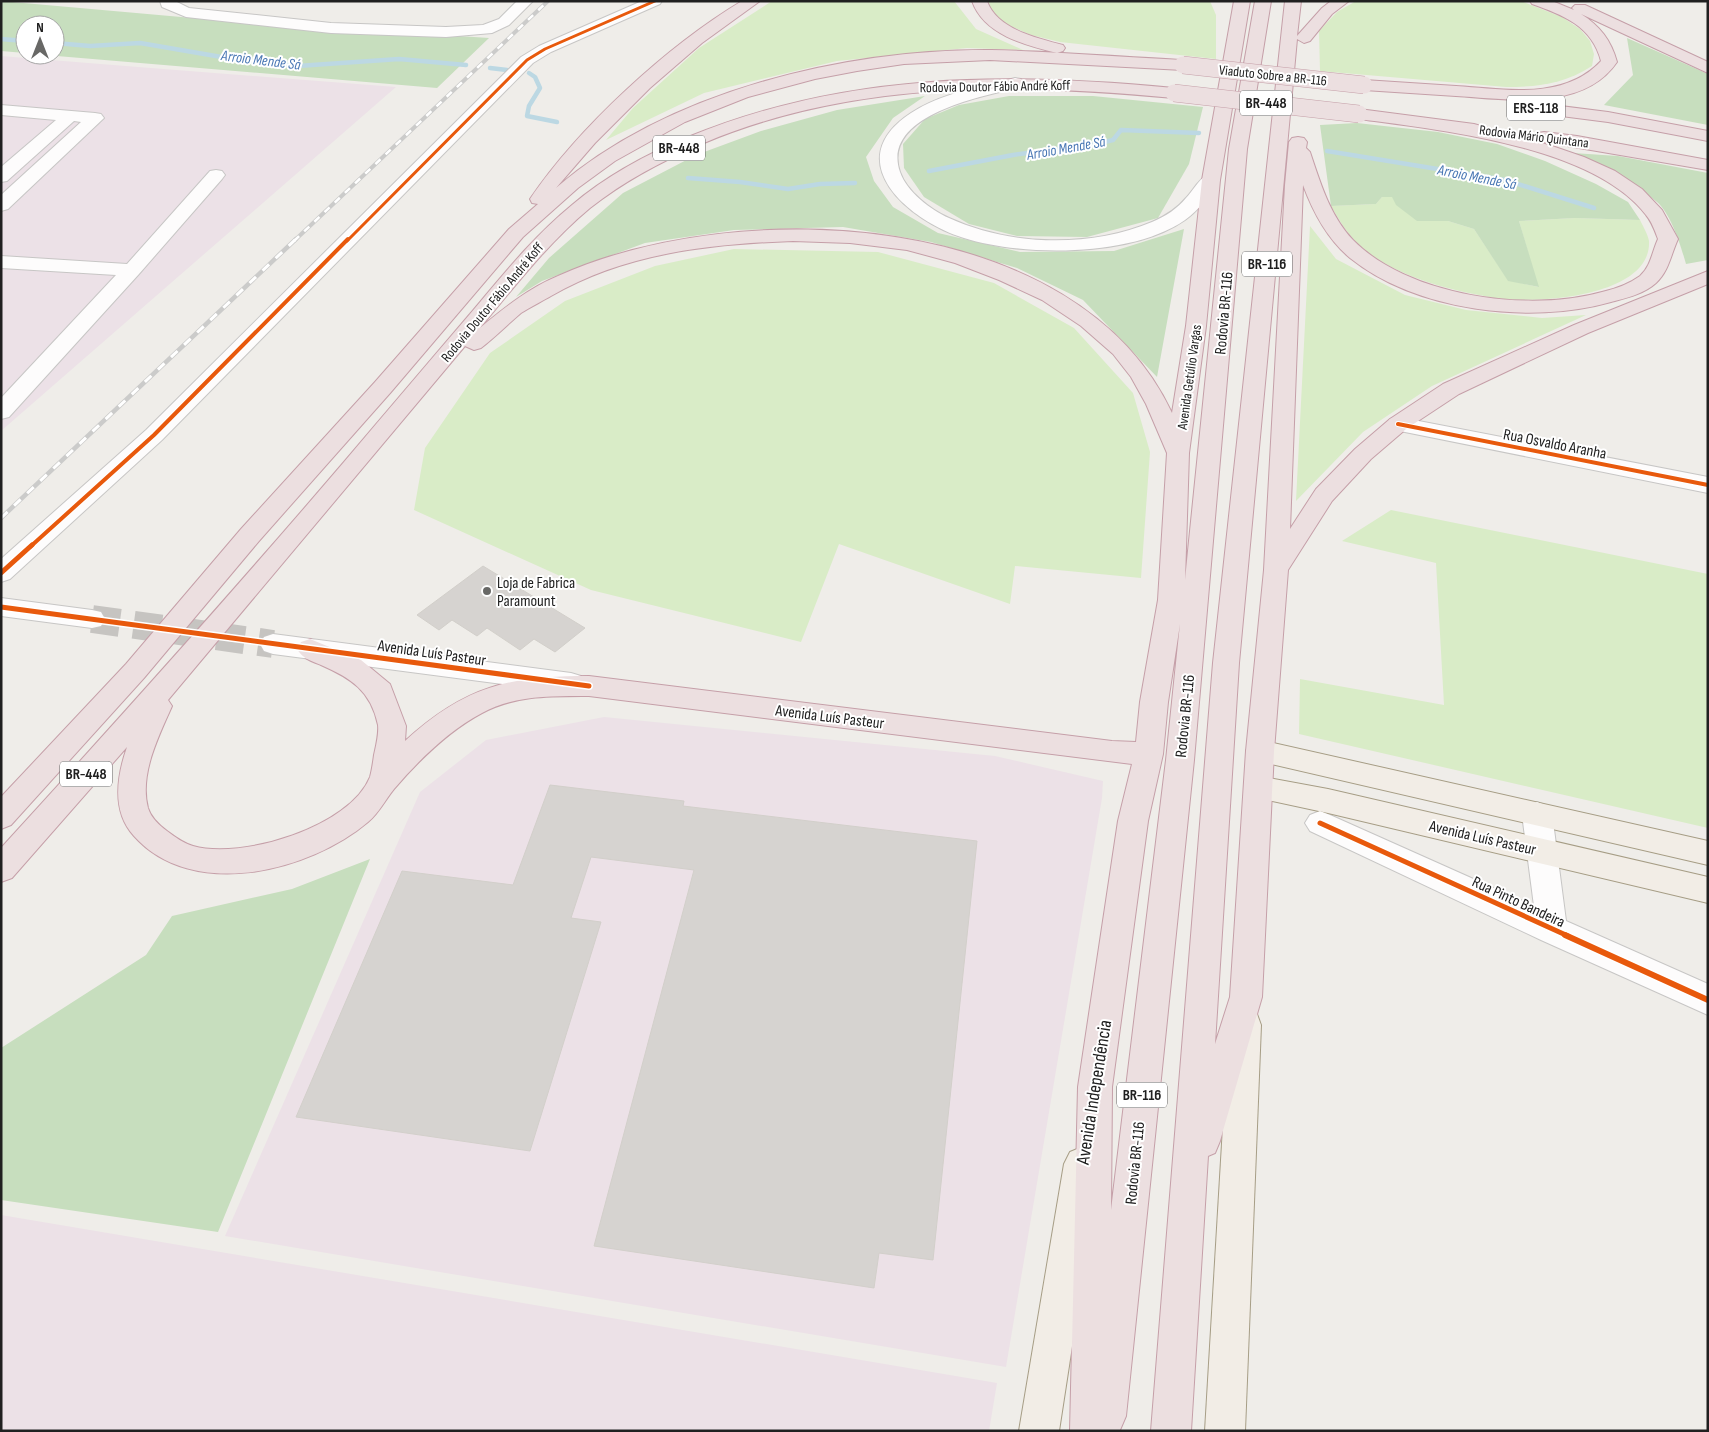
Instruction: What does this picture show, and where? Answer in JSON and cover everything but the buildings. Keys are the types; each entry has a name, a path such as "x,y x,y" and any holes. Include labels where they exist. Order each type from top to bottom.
{"highway":[{"name":"BR-448","path":"516,232 558,171 608,117 687,46 753,1"},
{"path":"979,1 983,13 993,22 1030,40 1060,48 1147,63"},
{"name":"Avenida Getúlio Vargas","path":"1149,754 1154,702 1171,600 1178,453 1196,326 1212,180 1242,1"},
{"name":"BR-116","path":"1252,1 1253,16 1258,34"},
{"name":"Rodovia BR-116","path":"1104,1431 1180,760 1238,149 1263,1"},
{"name":"BR-116","path":"1171,1431 1226,663 1293,1"},
{"path":"1246,997 1260,751 1276,570 1294,185 1304,38 1302,1"},
{"path":"1304,38 1327,11 1342,1"},
{"path":"1364,85 1528,94 1575,87 1601,72 1609,62 1608,50 1599,36 1585,23 1566,12 1537,1"},
{"path":"1565,1 1708,68"},
{"path":"1226,9 1235,38"},
{"name":"Rodovia Doutor Fábio André Koff","path":"1,818 135,671 250,535 383,387 516,232 572,184 608,157 679,118 742,93 814,74 857,66 904,59 946,56 1042,56 1183,65"},
{"name":"Viaduto Sobre a BR-116","path":"1183,65 1364,85"},
{"name":"Rodovia Doutor Fábio André Koff","path":"1,869 170,680 531,254 560,224 592,198 657,158 698,140 742,123 833,99 921,86 1015,83 1072,84 1174,93"},
{"name":"Rodovia Mário Quintana","path":"1364,85 1608,117 1708,136"},
{"name":"Viaduto Sobre a BR-116","path":"1174,93 1359,114"},
{"name":"Rodovia Mário Quintana","path":"1359,114 1577,141 1708,165"},
{"path":"1298,142 1321,208 1333,230 1357,254 1410,284 1441,294 1477,302 1516,307 1551,307 1608,298 1632,288 1651,277 1661,264 1664,247 1668,239 1665,229 1654,212 1637,194 1612,177 1582,163 1537,147 1456,127"},
{"path":"416,392 442,378 483,334 522,303 562,282 607,262 652,249 717,238 780,235 838,236 905,243 955,257 1006,275 1044,294 1083,317 1108,337 1134,365 1156,398 1178,453"},
{"path":"1276,570 1324,496 1363,454 1398,424 1451,389 1581,329 1708,277"},
{"path":"310,649 352,667 380,691 392,726 390,747 382,783"},
{"path":"170,680 141,742 133,775 133,810 147,832 173,851 205,861 256,860 296,849 335,830 358,813 382,783 439,726 473,705 504,692 529,687 589,686"},
{"name":"Avenida Luís Pasteur","path":"589,686 1112,752 1149,754"},
{"name":"Avenida Independência","path":"1095,1086 1133,821 1149,754"},
{"name":"BR-116","path":"1189,1190 1246,997"},
{"name":"BR-116","path":"1090,1431 1095,1086"}],"main road":[{"path":"1260,751 1708,853"},
{"name":"Avenida Luís Pasteur","path":"1258,787 1708,890"},
{"path":"1226,1431 1246,997"},
{"name":"Avenida Independência","path":"1039,1431 1057,1309 1095,1086"}],"street":[{"path":"168,1 167,4 186,12 331,28 446,32 486,30 504,22 526,1"},
{"path":"1,573 154,435 528,60 545,49 598,28 655,1"},
{"path":"1015,83 949,101 914,119 892,140 888,150 890,173 906,196 928,215 984,237 1008,241 1073,246 1100,243 1132,235 1158,225 1183,212 1212,180"},
{"path":"1,110 95,118 1,205"},
{"path":"1,177 70,116"},
{"path":"1,412 132,270 216,175"},
{"path":"1,262 132,270"},
{"name":"Rua Osvaldo Aranha","path":"1398,424 1708,485"},
{"path":"1,607 92,619"},
{"name":"Avenida Luís Pasteur","path":"273,644 589,686"},
{"path":"1537,814 1552,930"},
{"name":"Rua Pinto Bandeira","path":"1320,824 1708,1000"}],"shaded area":[{"path":"1,56 15,57 15,65 65,65 65,61 396,87 1,431"},
{"path":"604,717 995,756 1103,781 1102,798 1006,1367 225,1236 420,792 486,740"},
{"path":"1,1215 997,1383 989,1431 1,1431"}],"green space":[{"path":"1,1 215,20 489,38 437,88 65,57 65,15 15,15 15,52 1,51"},
{"path":"772,1 954,1 976,29 1023,50 967,48 837,61 704,93 606,140 633,108 699,48"},
{"path":"987,1 1210,1 1216,15 1216,59 1060,42 1031,35 1001,22 989,10"},
{"path":"1356,1 1521,1 1562,17 1580,29 1590,41 1594,54 1592,66 1561,81 1518,87 1320,71 1319,31 1337,12"},
{"path":"1627,38 1708,74 1708,125 1604,105 1633,75"},
{"path":"925,96 893,118 866,157 874,181 893,207 938,233 1020,252 1114,251 1184,229 1157,377 1083,300 1017,268 931,242 843,227 734,230 645,243 542,281 516,297 549,258 623,193 696,155 761,131 837,110"},
{"path":"1009,96 1093,96 1203,107 1189,164 1158,218 1087,237 1017,236 969,224 924,197 904,168 903,144 925,119 959,105"},
{"path":"1357,123 1438,132 1497,144 1545,161 1596,184 1628,202 1640,220 1575,218 1519,221 1539,287 1508,281 1474,229 1448,221 1417,221 1396,205 1392,197 1382,197 1376,204 1331,206 1320,125"},
{"path":"1573,153 1618,156 1708,173 1708,260 1686,264 1671,222 1657,202 1627,181"},
{"path":"1382,197 1393,197 1417,220 1448,221 1474,229 1508,280 1538,287 1519,221 1575,218 1640,220 1649,241 1645,260 1631,275 1610,286 1585,294 1558,298 1531,300 1489,297 1421,280 1388,266 1356,242 1331,206 1376,204"},
{"path":"1310,226 1336,259 1405,295 1466,310 1542,318 1586,315 1432,386 1363,432 1296,501"},
{"path":"734,249 878,252 994,283 1074,328 1133,393 1150,452 1141,578 1015,566 1010,604 839,544 801,642 591,590 414,510 425,448 490,353 565,301 655,266"},
{"path":"1391,510 1708,574 1708,828 1299,734 1300,679 1444,705 1436,563 1342,541"},
{"path":"370,859 218,1232 1,1200 1,1048 146,955 172,916 292,889"}],"waterway":[{"name":"Arroio Mende Sá","path":"1,39 15,40"},
{"name":"Arroio Mende Sá","path":"65,44 90,46 140,43 239,60 298,66 399,59 466,65"},
{"name":"Arroio Mende Sá","path":"490,68 507,70"},
{"name":"Arroio Mende Sá","path":"529,73 535,77 540,88 529,106 527,116 557,122"},
{"name":"Arroio Mende Sá","path":"929,171 1013,155 1096,144 1113,140 1121,130 1199,133"},
{"name":"Arroio Mende Sá","path":"1327,151 1505,180 1594,208"},
{"name":"Arroio Mende Sá","path":"688,178 740,182 788,189 820,184 855,183"}],"tunnel":[{"path":"92,619 273,644"}],"railway":[{"path":"294,241 548,1"},
{"path":"1,518 296,239"}],"cycle path":[{"path":"1,573 154,435 527,60 545,49 655,1"},
{"path":"1398,424 1708,485"},
{"path":"1,607 589,686"},
{"path":"1320,823 1708,1000"}],"place":[{"name":"Loja de Fabrica Paramount","path":"487,591"}]}
